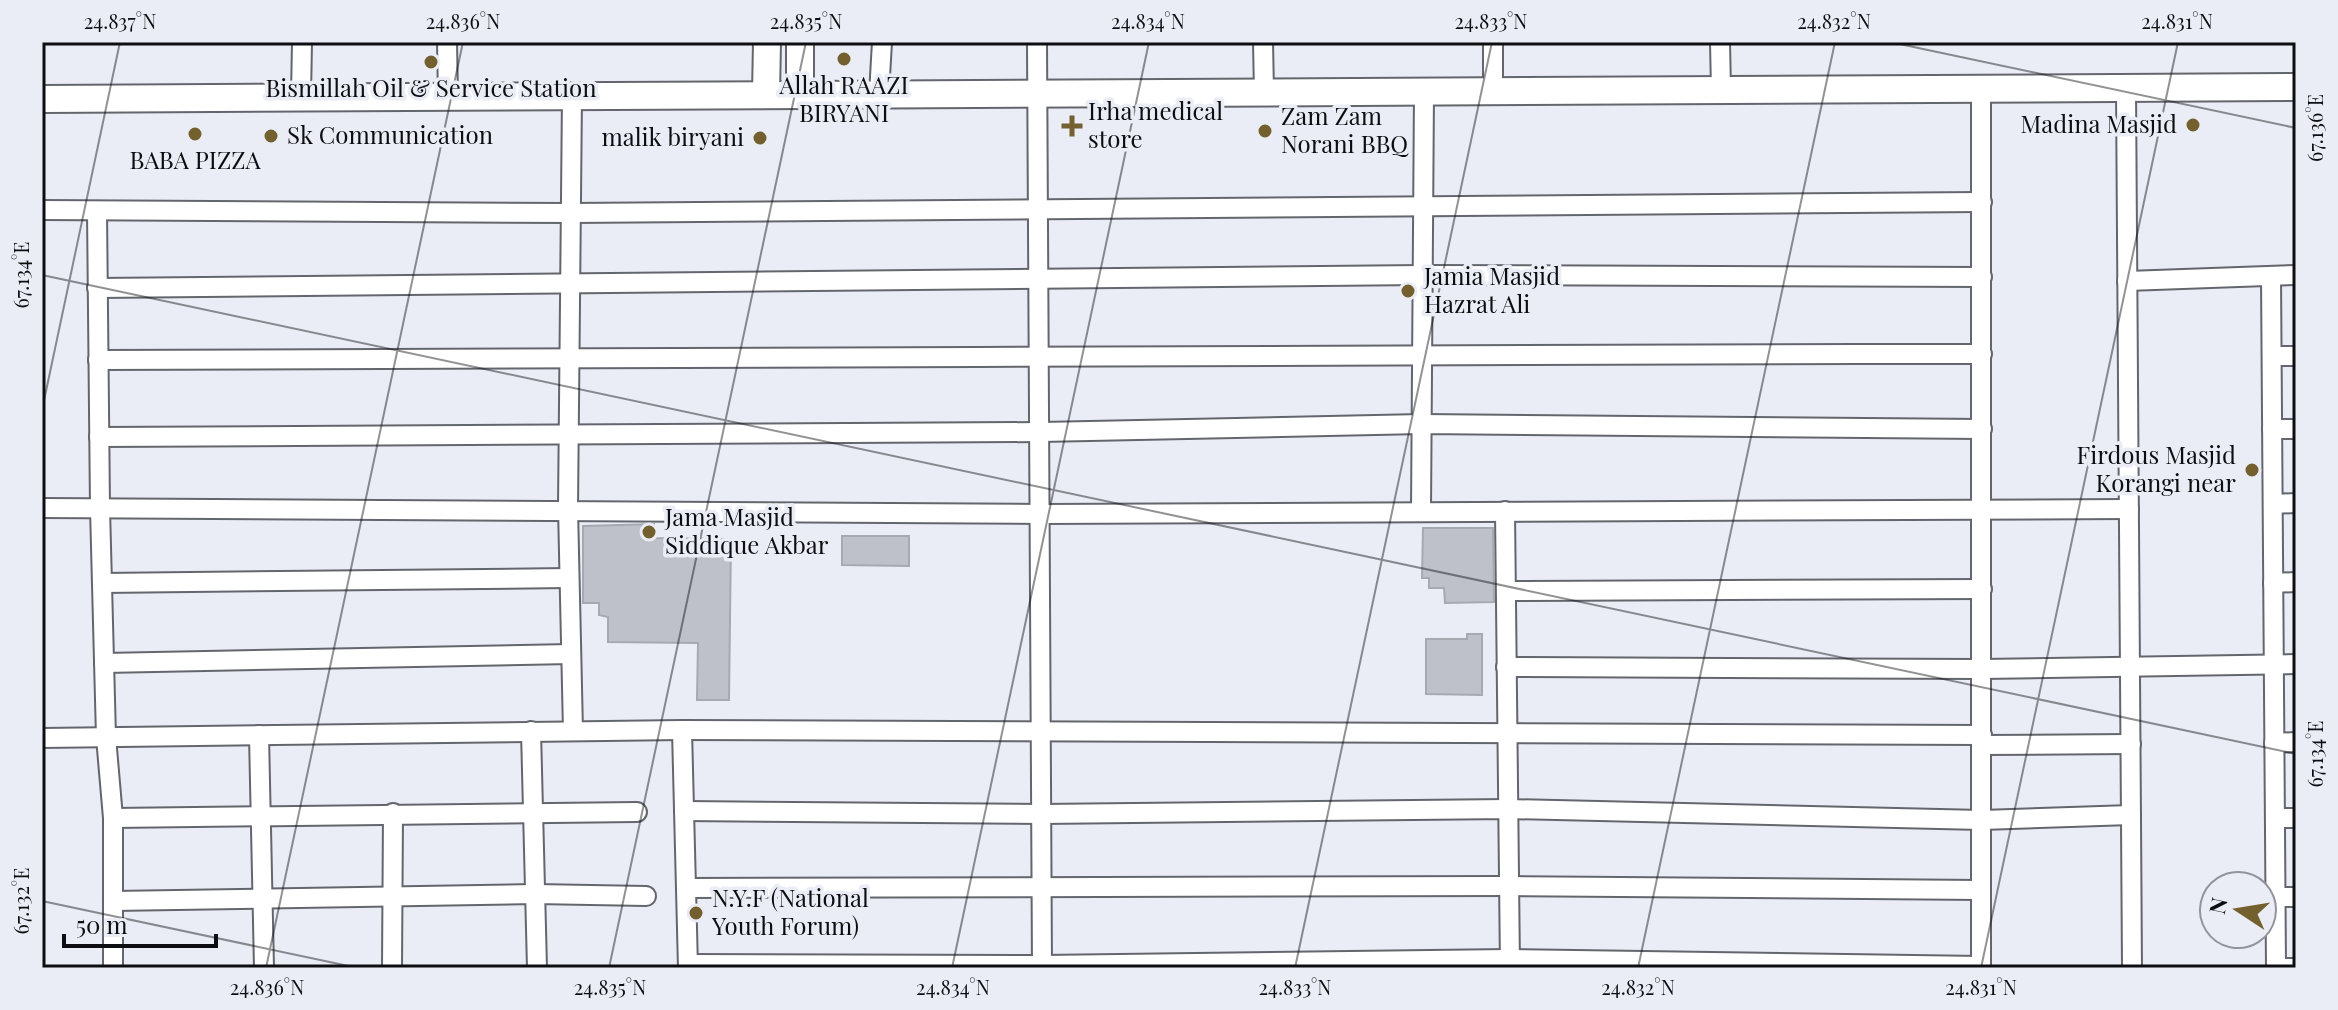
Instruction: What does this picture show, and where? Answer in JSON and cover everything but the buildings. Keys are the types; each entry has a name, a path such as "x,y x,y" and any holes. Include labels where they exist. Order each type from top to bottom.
{"street":[{"path":"301,96 302,42"},
{"path":"447,42 448,96"},
{"path":"766,94 767,42"},
{"path":"800,42 800,94"},
{"path":"879,94 882,42"},
{"path":"1037,42 1042,514 1042,966"},
{"path":"1263,42 1264,92"},
{"path":"1493,42 1493,91"},
{"path":"1720,42 1721,90"},
{"path":"42,99 2296,87"},
{"path":"2126,88 2132,968"},
{"path":"682,730 688,966 1510,964 1981,967 1981,89"},
{"path":"1421,511 1424,91"},
{"path":"572,95 568,508 573,731"},
{"path":"42,210 571,213 1982,202"},
{"path":"97,211 100,508 106,737 113,818 113,968"},
{"path":"97,288 570,286 1423,275 1982,277"},
{"path":"2127,281 2296,275"},
{"path":"2271,276 2275,870"},
{"path":"98,360 1040,359 1422,353 1982,354"},
{"path":"2272,356 2296,356"},
{"path":"99,437 1041,432 1422,424 1982,429"},
{"path":"2272,429 2296,429"},
{"path":"2273,504 2296,503"},
{"path":"42,508 568,508 1042,514 2129,509"},
{"path":"1505,511 1510,964"},
{"path":"102,583 569,578"},
{"path":"2273,583 2296,582"},
{"path":"1506,591 1982,589"},
{"path":"104,663 571,654"},
{"path":"1506,667 1982,669 2296,664"},
{"path":"42,738 682,730 1507,733 2131,744"},
{"path":"531,731 537,968"},
{"path":"259,735 264,968"},
{"path":"2274,743 2296,742"},
{"path":"684,811 1041,814 1508,809 1982,820 2131,815"},
{"path":"113,818 637,812"},
{"path":"392,968 393,813"},
{"path":"2275,818 2296,818"},
{"path":"686,888 1509,886 1981,890"},
{"path":"113,901 535,894 646,896"},
{"path":"2278,968 2296,968"}],"place":[{"name":"Allah RAAZI BIRYANI","path":"844,59"},
{"name":"Bismillah Oil & Service Station","path":"431,62"},
{"name":"Madina Masjid","path":"2193,125"},
{"name":"Irha medical store","path":"1072,126"},
{"name":"Zam Zam Norani BBQ","path":"1265,131"},
{"name":"BABA PIZZA","path":"195,134"},
{"name":"Sk Communication","path":"271,136"},
{"name":"malik biryani","path":"760,138"},
{"name":"Jamia Masjid Hazrat Ali","path":"1408,291"},
{"name":"Firdous Masjid Korangi near","path":"2252,470"},
{"name":"Jama Masjid Siddique Akbar","path":"649,532"},
{"name":"N.Y.F (National Youth Forum)","path":"696,913"}]}
